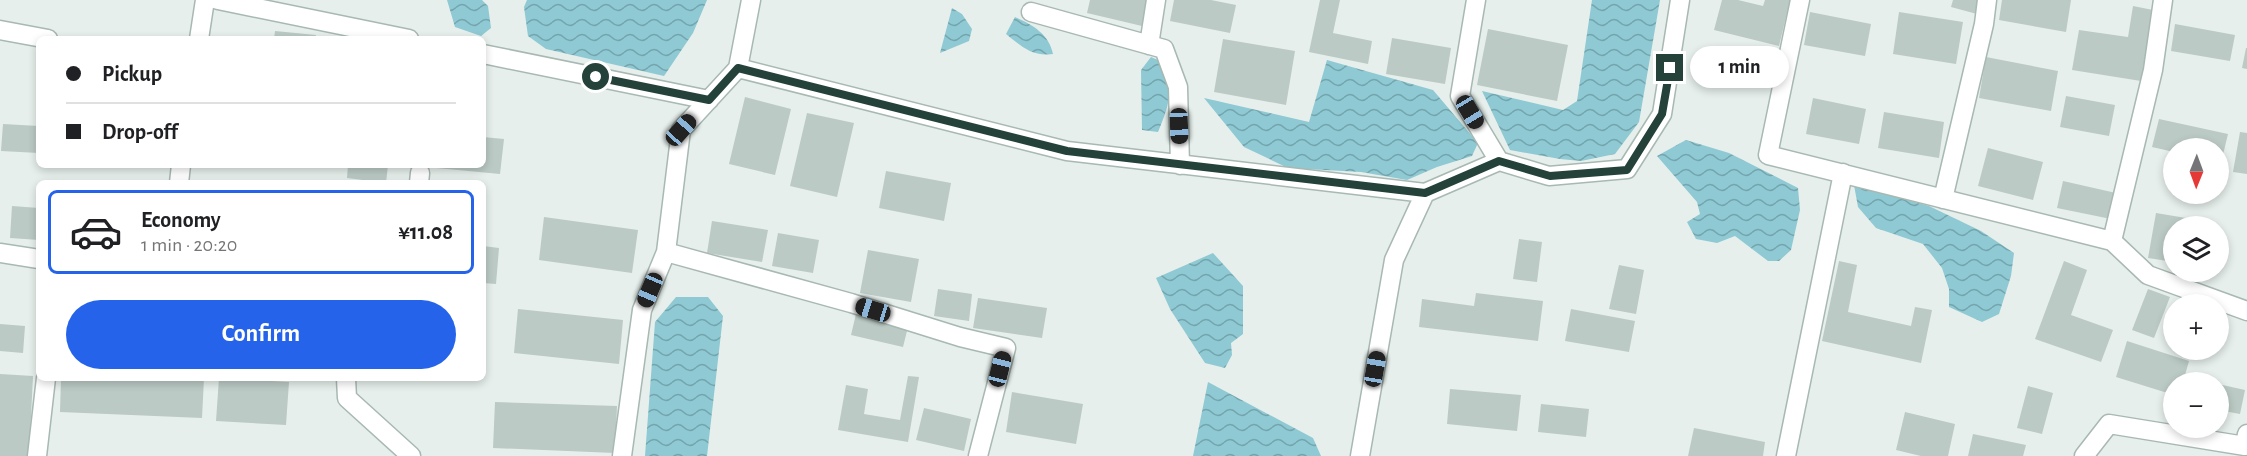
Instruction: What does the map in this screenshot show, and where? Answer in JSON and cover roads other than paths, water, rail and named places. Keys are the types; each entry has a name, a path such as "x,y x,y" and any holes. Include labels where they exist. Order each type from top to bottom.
{"street":[{"path":"199,36 205,0"},
{"path":"218,0 394,36"},
{"path":"622,456 642,309 666,252 681,130 738,68 751,0"},
{"path":"1149,45 1156,0"},
{"path":"1476,0 1460,96 1499,161"},
{"path":"738,68 1067,151 1425,193 1499,161 1550,176 1627,170 1662,114 1680,0"},
{"path":"1800,0 1767,155 2112,241 2148,275 2247,311"},
{"path":"1943,199 1988,0"},
{"path":"2112,241 2153,70 2163,0"},
{"path":"1031,12 1164,49 1178,87 1180,165"},
{"path":"0,30 36,37"},
{"path":"486,55 709,100"},
{"path":"1786,456 1843,173"},
{"path":"1360,456 1394,260 1425,193"},
{"path":"666,252 851,303 960,337 1006,348 978,456"},
{"path":"0,253 36,259"},
{"path":"37,456 46,381"},
{"path":"346,381 347,398 411,456"},
{"path":"2084,456 2109,424 2245,446 2247,434"}],"water":[{"path":"447,0 482,0 488,6 491,28 481,36 455,27"},
{"path":"527,0 707,0 693,33 664,76 546,49 528,36 524,7"},
{"path":"1592,0 1660,0 1639,122 1615,154 1581,161 1510,150 1482,91 1563,110 1577,101"},
{"path":"952,8 962,14 972,29 969,41 940,53"},
{"path":"1015,17 1039,31 1048,41 1053,54 1033,52 1006,34"},
{"path":"1151,57 1160,61 1169,90 1166,112 1158,132 1142,130 1141,70"},
{"path":"1327,60 1433,90 1478,143 1472,156 1437,167 1407,180 1361,172 1288,168 1244,147 1204,98 1309,122"},
{"path":"1686,140 1729,153 1798,188 1800,210 1791,250 1779,261 1768,261 1735,236 1717,243 1696,239 1687,222 1700,214 1697,202 1657,156"},
{"path":"1854,185 1929,206 1981,231 2014,253 2011,276 1999,314 1982,322 1949,307 1949,289 1942,268 1923,244 1876,228 1858,207"},
{"path":"1213,253 1243,286 1243,334 1231,343 1232,355 1225,368 1205,363 1170,309 1156,278"},
{"path":"676,297 708,297 723,316 707,456 645,456 655,322"},
{"path":"1208,382 1313,438 1321,456 1193,456"}]}
